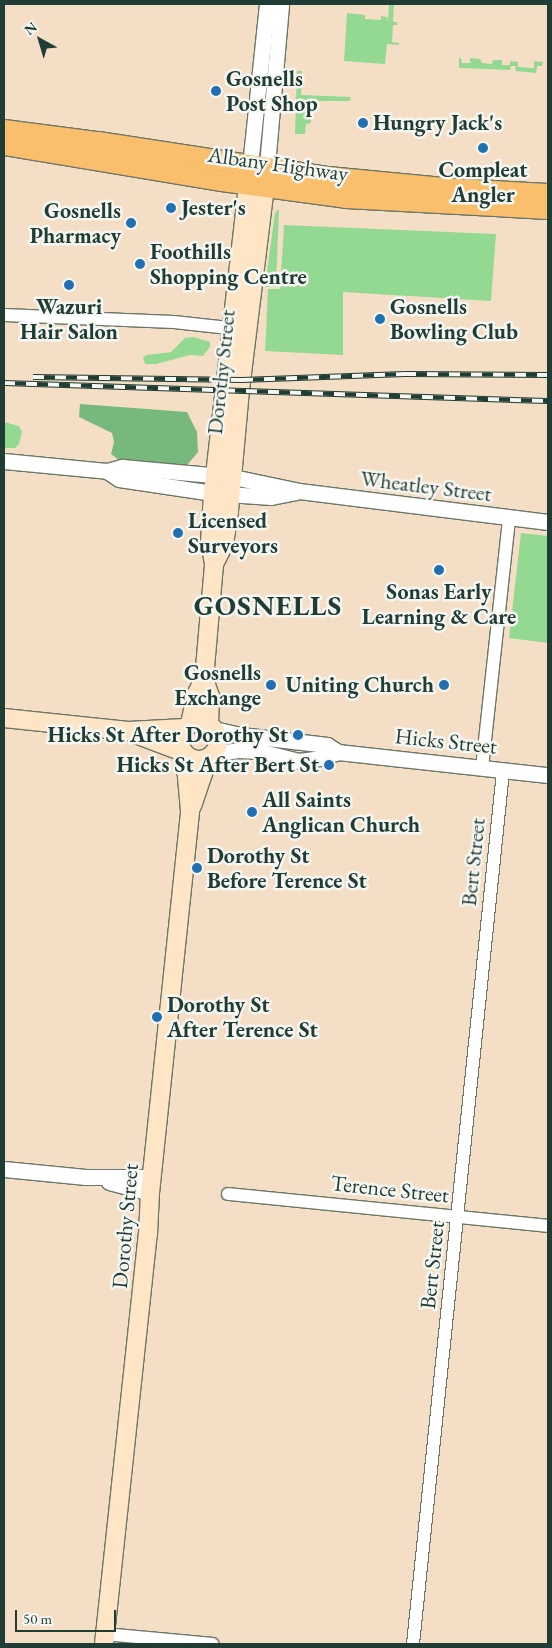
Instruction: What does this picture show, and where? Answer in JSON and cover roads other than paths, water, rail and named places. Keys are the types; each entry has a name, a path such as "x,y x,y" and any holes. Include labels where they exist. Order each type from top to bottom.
{"highway":[{"name":"Albany Highway","path":"4,130 258,176 346,198 548,209"},
{"name":"Albany Highway","path":"4,145 258,176 367,181 548,194"}],"main road":[{"name":"Dorothy Street","path":"188,726 196,695 204,680 214,564 224,544 222,494 216,475 240,329 258,176"},
{"name":"Dorothy Street","path":"222,494 233,476 240,329"},
{"name":"Dorothy Street","path":"204,680 210,696 212,727"},
{"path":"4,718 128,731 188,726 197,722 212,727 218,744 211,756 196,760 128,731"},
{"path":"184,754 180,740 188,726"},
{"name":"Dorothy Street","path":"104,1639 148,1234 151,1185 190,811 184,754"},
{"name":"Dorothy Street","path":"190,811 211,756"}],"street":[{"name":"Dorothy Street","path":"258,176 267,4"},
{"name":"Dorothy Street","path":"258,176 281,4"},
{"path":"4,315 174,322 240,329"},
{"name":"Wheatley Street","path":"4,461 107,471 122,467 233,476 300,491 548,522"},
{"name":"Wheatley Street","path":"107,471 119,479 222,494 271,497 300,491"},
{"path":"482,768 509,518"},
{"name":"Hicks Street","path":"212,727 240,735 326,746 338,752 548,775"},
{"name":"Hicks Street","path":"211,756 238,750 258,751 299,760 320,758 338,752"},
{"name":"Bert Street","path":"413,1644 503,771"},
{"path":"4,1169 86,1176 151,1185"},
{"name":"Terence Street","path":"228,1194 548,1226"},
{"path":"104,1639 213,1644"}],"railway":[{"path":"33,377 242,380 405,374 548,375"},
{"path":"4,383 548,401"}],"place":[{"name":"Gosnells Post Shop","path":"216,91"},
{"name":"Hungry Jack's","path":"363,123"},
{"name":"Compleat Angler","path":"483,148"},
{"name":"Jester's","path":"171,208"},
{"name":"Gosnells Pharmacy","path":"131,223"},
{"name":"Foothills Shopping Centre","path":"140,264"},
{"name":"Wazuri Hair Salon","path":"69,285"},
{"name":"Gosnells Bowling Club","path":"380,319"},
{"name":"Licensed Surveyors","path":"178,533"},
{"name":"Sonas Early Learning & Care","path":"439,570"},
{"name":"Gosnells Exchange","path":"271,685"},
{"name":"Uniting Church","path":"444,685"},
{"name":"Hicks St After Dorothy St","path":"298,735"},
{"name":"Hicks St After Bert St","path":"329,765"},
{"name":"All Saints Anglican Church","path":"252,812"},
{"name":"Dorothy St Before Terence St","path":"197,868"},
{"name":"Dorothy St After Terence St","path":"157,1017"}],"district":[{"name":"GOSNELLS","path":"268,605"}]}
